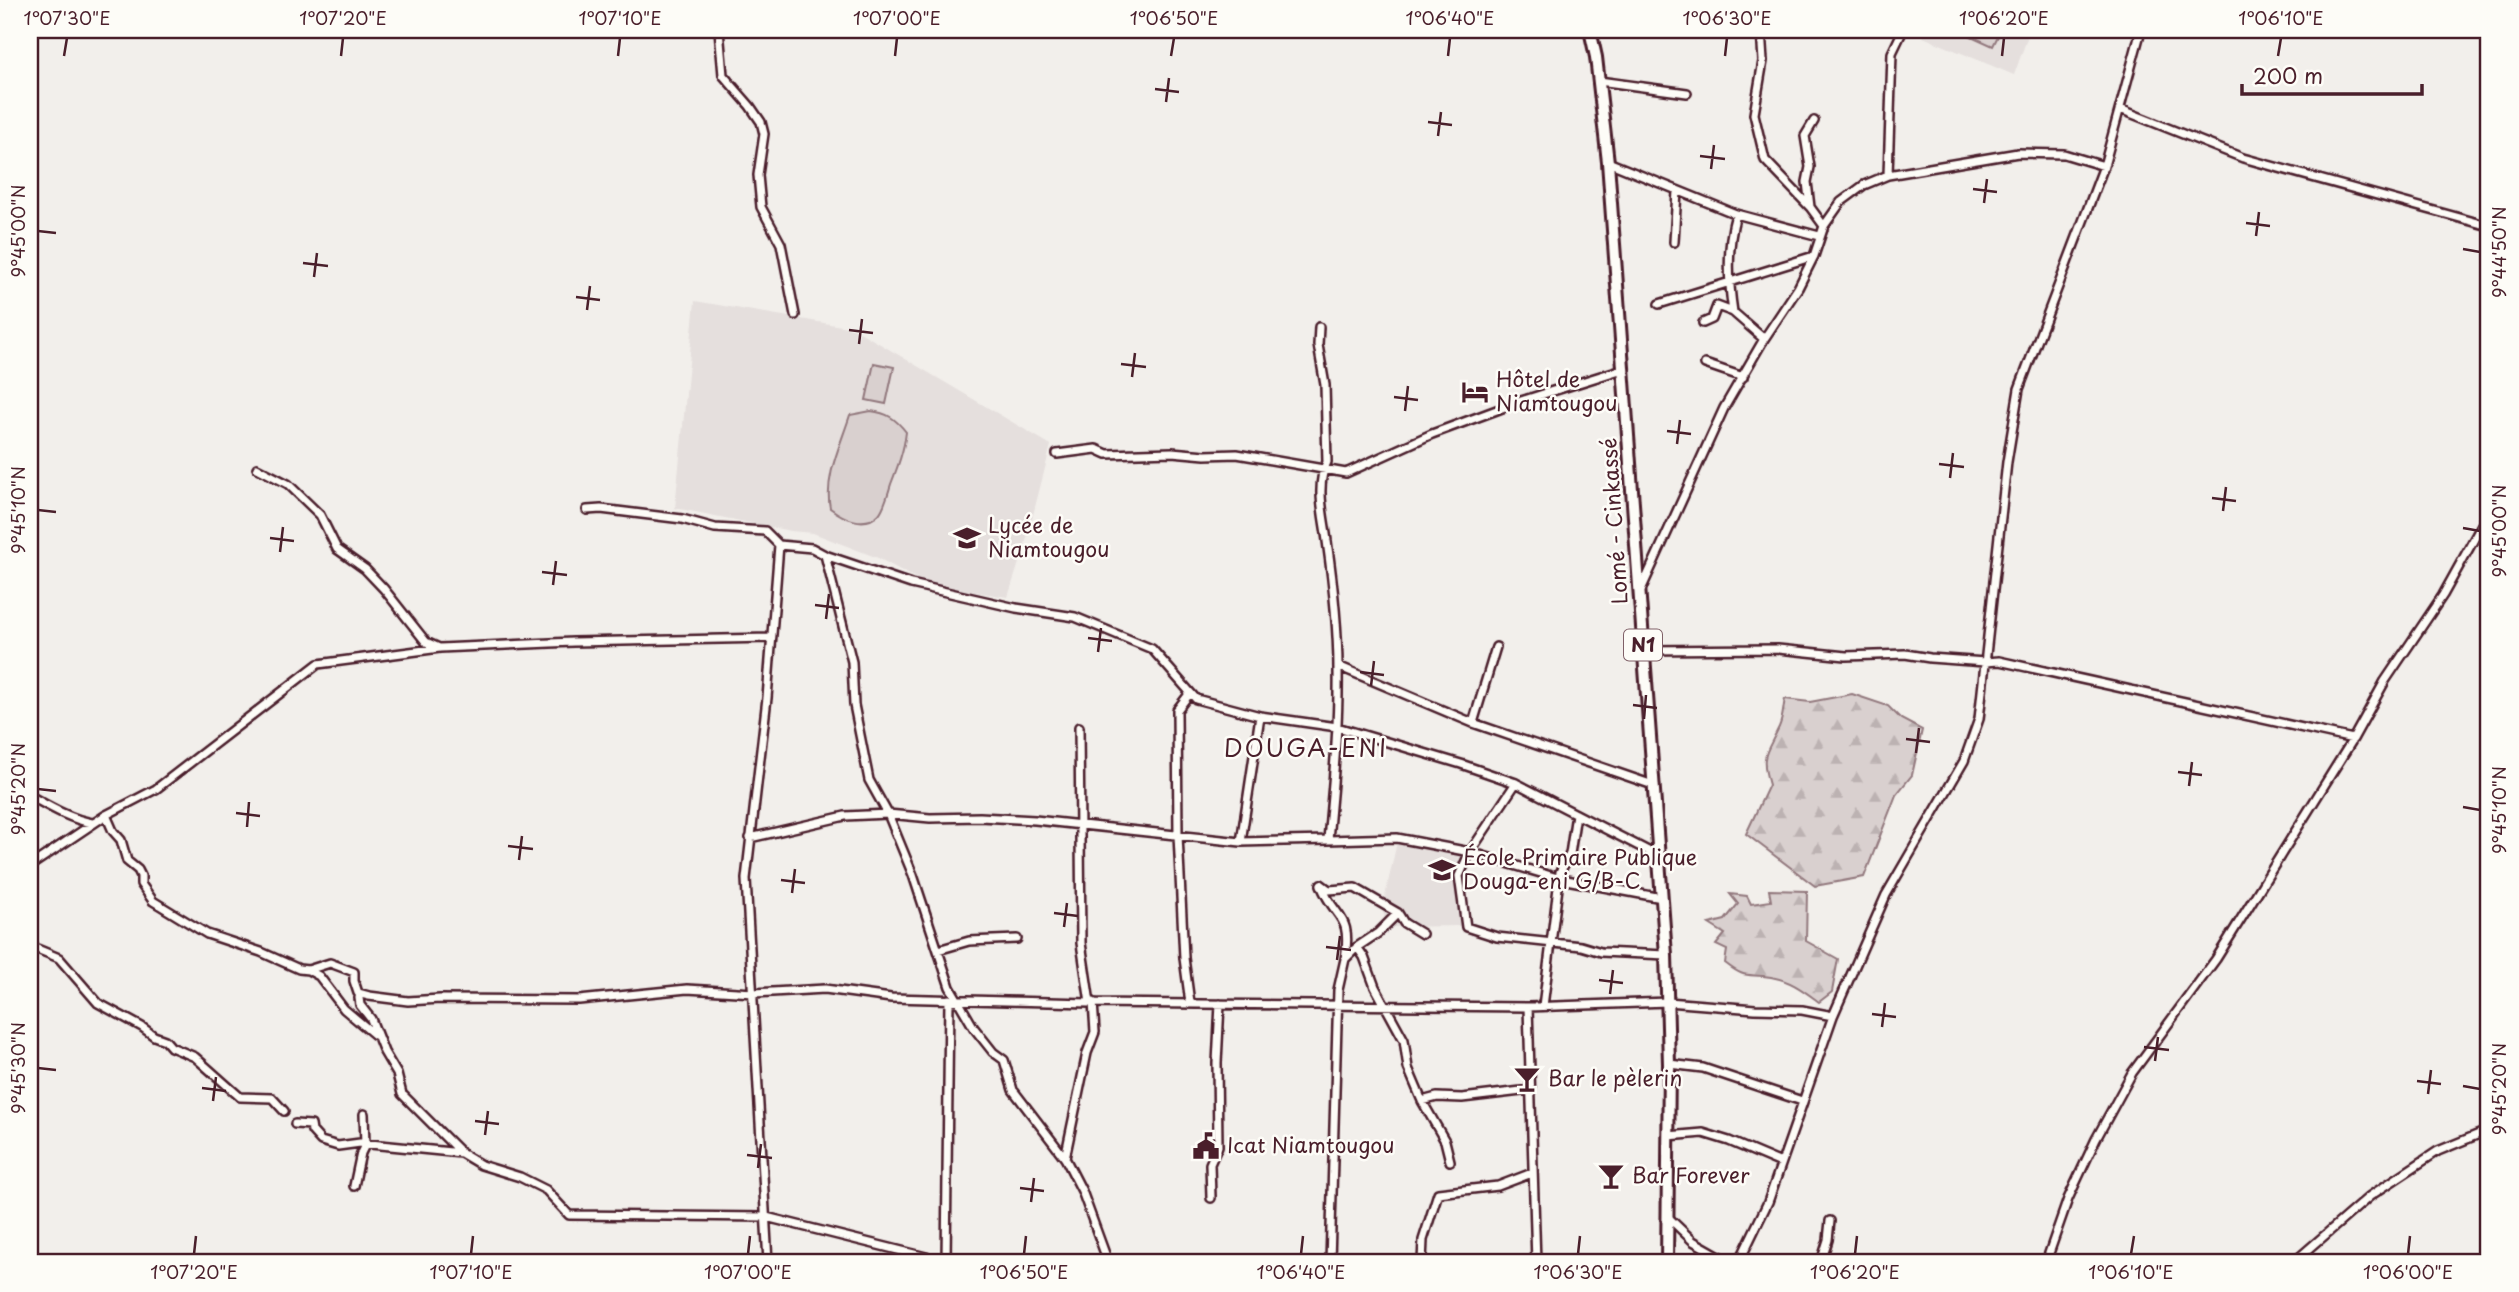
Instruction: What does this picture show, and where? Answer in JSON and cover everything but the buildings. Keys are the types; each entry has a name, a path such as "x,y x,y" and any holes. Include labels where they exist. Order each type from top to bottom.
{"highway":[{"name":"Lomé - Cinkassé","path":"1590,30 1608,163 1666,955 1669,1064 1667,1262"}],"street":[{"path":"719,30 723,75 761,122 764,134 758,175 761,207 781,244 794,315"},
{"path":"1761,30 1763,61 1754,114 1765,160 1810,207 1824,226"},
{"path":"1888,175 1892,53 1903,30"},
{"path":"1739,1262 1768,1202 1833,1016 1886,895 1970,749 1979,719 2007,462 2019,389 2104,166 2141,30"},
{"path":"1599,81 1687,93"},
{"path":"2120,109 2243,158 2489,226"},
{"path":"1810,207 1807,183 1810,167 1805,136 1814,121"},
{"path":"1640,594 1724,408 1791,299 1814,256 1824,226 1841,202 1864,185 1888,175 2018,153 2064,154 2104,166"},
{"path":"1608,163 1736,214 1819,236"},
{"path":"1674,242 1677,191"},
{"path":"1733,312 1728,282 1731,230 1736,214"},
{"path":"1659,304 1814,256"},
{"path":"1703,323 1712,319 1717,306 1733,312 1764,339"},
{"path":"1319,327 1318,345 1325,385 1327,462 1323,470 1321,492 1338,666 1337,727 1328,840"},
{"path":"1705,364 1743,377"},
{"path":"1057,454 1096,449 1107,454 1237,454 1323,470 1351,471 1432,434 1521,401 1623,369"},
{"path":"257,468 288,484 320,514 337,549 365,569 426,642 440,648"},
{"path":"587,510 601,509 682,519 715,527 765,531 779,545 812,548 825,555 911,584 1016,608 1075,617 1152,649 1196,699 1260,716 1337,727 1461,764 1516,783 1658,856"},
{"path":"2046,1262 2079,1175 2132,1073 2216,959 2353,739 2385,681 2443,595 2489,512"},
{"path":"768,1262 746,879 767,698 779,545"},
{"path":"359,998 360,1005 371,1019 377,1037 397,1074 402,1094 461,1153 481,1165 520,1177 546,1189 569,1215 766,1217 946,1262 952,999 913,875 888,814 869,780 854,705 852,662 825,555"},
{"path":"30,866 106,815 156,789 318,664 440,648 771,638"},
{"path":"1473,723 1496,647"},
{"path":"1643,650 1778,649 1846,656 1905,654 1999,661 2353,739"},
{"path":"1338,666 1473,723 1653,785"},
{"path":"1190,693 1177,710 1178,835 1184,958 1190,1003"},
{"path":"1241,842 1260,716"},
{"path":"1065,1158 1082,1073 1094,1032 1081,943 1079,727"},
{"path":"1516,783 1470,852 1459,876 1466,927 1497,937 1550,942 1601,952 1666,955"},
{"path":"30,796 70,817 93,824"},
{"path":"750,838 845,816 888,814 930,818 1007,818 1241,842 1396,838 1470,852 1561,879 1662,898"},
{"path":"1542,1006 1563,864 1570,854 1576,814"},
{"path":"106,815 113,831 121,840 127,861 138,870 141,884 153,901 207,934 261,952 318,976 344,1009 377,1037"},
{"path":"1330,1262 1337,1004 1348,932 1344,919 1327,900 1321,884 1329,890 1355,888 1398,913 1404,923 1422,934"},
{"path":"1345,959 1398,913"},
{"path":"938,950 969,941 1017,939"},
{"path":"30,946 59,958 98,1003 165,1040 171,1047 195,1057 240,1097 272,1098 284,1111"},
{"path":"1357,947 1364,957 1369,976 1404,1040 1408,1068 1422,1101 1445,1141 1450,1161"},
{"path":"308,970 330,962 354,972 358,993 408,1001 579,1000 687,989 754,993 825,989 891,998 1091,1003 1528,1007 1668,1002 1802,1010 1833,1016"},
{"path":"952,999 993,1052 1004,1060 1013,1090 1065,1158 1082,1191 1108,1262"},
{"path":"1211,1198 1210,1164 1218,1146 1217,1063 1220,1004"},
{"path":"1528,1007 1535,1262"},
{"path":"1669,1064 1703,1068 1802,1101"},
{"path":"1422,1101 1437,1097 1462,1098 1530,1090"},
{"path":"355,1186 365,1145 363,1114"},
{"path":"295,1124 312,1125 312,1131 321,1142 338,1146 360,1143 461,1153"},
{"path":"2294,1262 2370,1196 2438,1151 2489,1130"},
{"path":"1668,1136 1703,1133 1781,1163"},
{"path":"1422,1262 1423,1240 1438,1193 1498,1186 1532,1173"},
{"path":"1669,1218 1693,1241 1730,1262"},
{"path":"1821,1262 1830,1221"}],"shaded area":[{"path":"1927,30 2030,30 2014,75 1923,37"},
{"name":"Lycée de Niamtougou","path":"695,301 853,328 1051,445 1027,538 1008,597 928,585 878,558 813,533 675,508"},
{"path":"1397,842 1475,858 1465,883 1461,926 1388,927 1382,910"}],"green space":[{"path":"1958,30 2001,30 1993,46"},
{"path":"874,363 894,367 886,404 866,400"},
{"path":"871,411 890,417 906,432 883,508 873,518 861,521 848,518 830,508 829,484 850,415"},
{"path":"1852,694 1888,706 1901,719 1922,730 1912,775 1896,795 1864,877 1815,886 1746,834 1769,785 1765,760 1780,724 1785,699 1810,702"},
{"path":"1769,890 1807,891 1806,941 1838,959 1832,992 1819,1002 1784,981 1738,972 1725,963 1727,950 1716,945 1725,934 1709,924 1725,920 1738,904 1730,894 1747,896 1751,904 1771,901"}],"place":[{"name":"Hôtel de Niamtougou","path":"1475,392"},
{"name":"Lycée de Niamtougou","path":"967,538"},
{"name":"École Primaire Publique Douga-eni G/B-C","path":"1442,870"},
{"name":"Bar le pèlerin","path":"1527,1079"},
{"name":"Icat Niamtougou","path":"1206,1146"},
{"name":"Bar Forever","path":"1611,1176"}],"district":[{"name":"DOUGA-ENI","path":"1306,749"}]}
